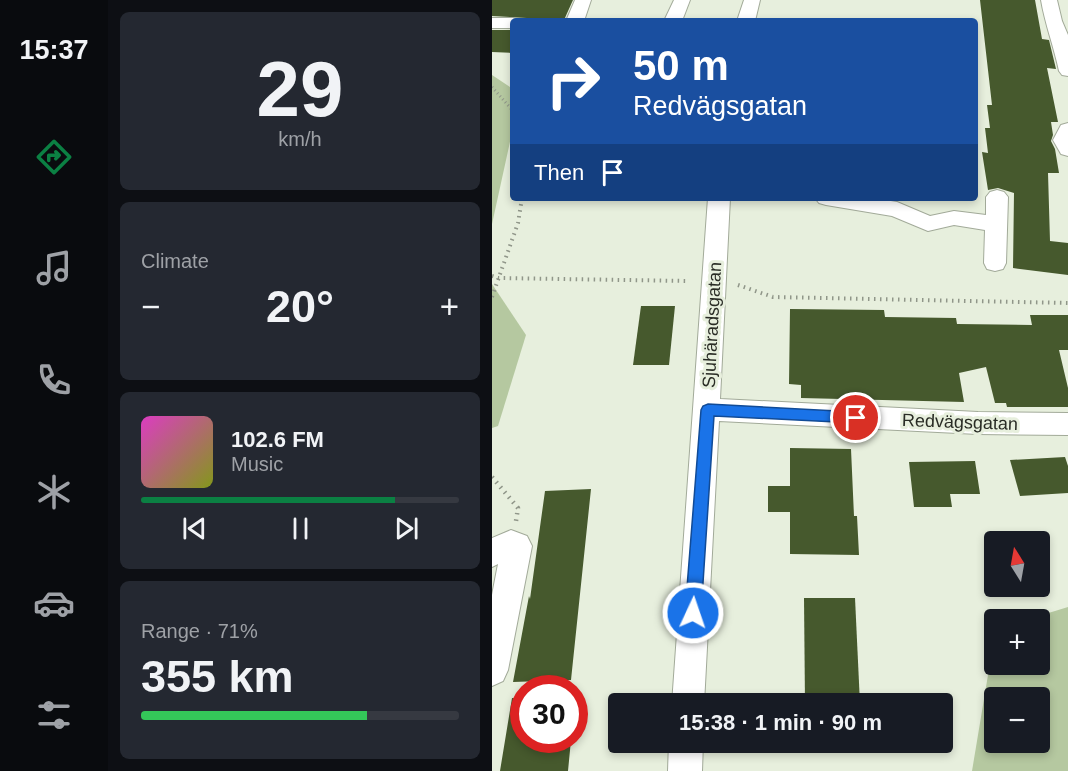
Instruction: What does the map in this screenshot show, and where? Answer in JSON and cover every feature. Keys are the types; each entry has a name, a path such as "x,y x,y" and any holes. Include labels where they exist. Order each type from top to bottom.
{"street":[{"path":"576,18 584,0"},
{"path":"674,18 682,0"},
{"path":"747,18 752,0"},
{"path":"1049,0 1053,21 1062,41 1068,71"},
{"path":"492,23 510,23"},
{"path":"1068,129 1064,140 1068,150"},
{"path":"995,263 997,197"},
{"name":"Sjuhäradsgatan","path":"689,693 698,523 708,410 718,201"},
{"path":"845,201 897,209 928,224 954,218 996,224"},
{"name":"Redvägsgatan","path":"708,410 751,410 920,422 1068,424"},
{"path":"492,670 517,546 502,548"},
{"path":"685,771 686,753"}],"path":[{"path":"492,87 510,108"},
{"path":"492,297 518,223 522,201"},
{"path":"492,276 498,278 729,282 773,297 1068,303"},
{"path":"492,477 518,507 502,548"}],"green space":[{"path":"492,75 510,87 510,142 492,224"},
{"path":"492,284 526,335 498,426 492,428"},
{"path":"1068,607 1068,771 972,771 984,699 984,753 1050,753 1050,687 986,687 988,675 1050,675 1050,613"}],"building":[{"path":"492,0 573,0 565,18 492,16"},
{"path":"980,0 1035,0 1042,39 1049,40 1056,69 1047,68 1058,122 1051,122 1053,135 1051,141 1055,149 1059,173 1048,173 1050,241 1068,243 1068,275 1013,268 1014,193 998,188 988,190 982,152 988,153 985,128 990,128 987,105 992,105"},
{"path":"492,30 510,30 510,53 492,52"},
{"path":"641,306 675,306 669,365 633,365"},
{"path":"790,309 884,310 885,317 956,318 957,324 1032,325 1030,315 1068,315 1068,350 1059,350 1068,388 1068,407 1007,407 1006,403 995,403 986,367 959,373 964,402 801,398 801,385 789,384"},
{"path":"790,448 851,449 854,516 857,516 859,555 790,554 790,512 768,512 768,486 790,486"},
{"path":"1065,457 1068,466 1068,493 1020,496 1010,460"},
{"path":"975,461 980,494 950,494 952,507 914,507 909,462"},
{"path":"591,489 572,675 514,675 529,596 530,599 545,491"},
{"path":"804,598 855,598 859,693 805,693"},
{"path":"510,710 510,753 570,753 568,771 500,771"}],"route":[{"path":"693,613 708,410 751,410 856,418"}]}
